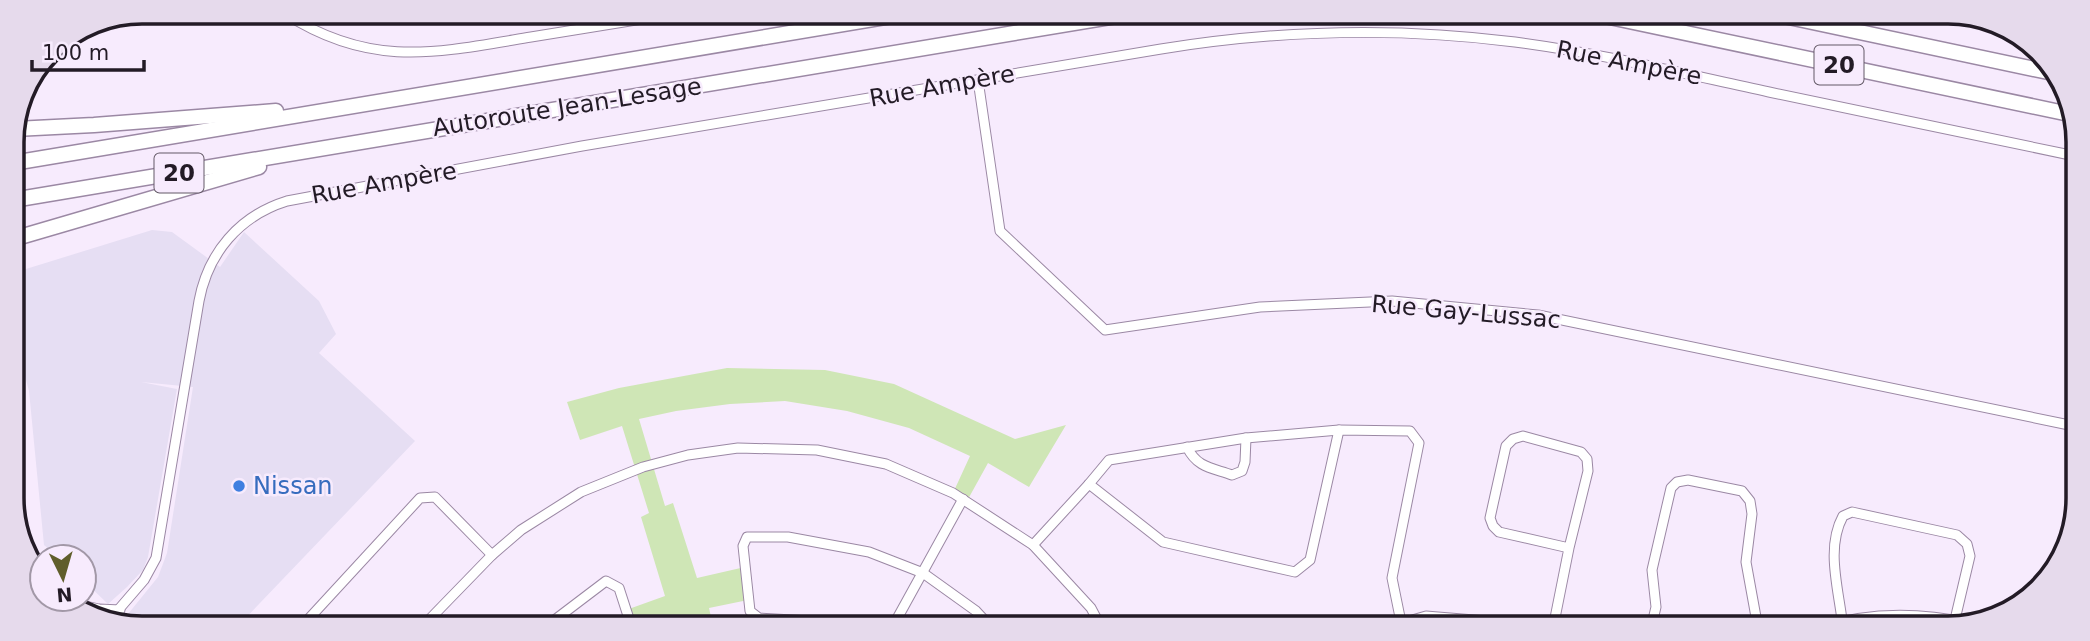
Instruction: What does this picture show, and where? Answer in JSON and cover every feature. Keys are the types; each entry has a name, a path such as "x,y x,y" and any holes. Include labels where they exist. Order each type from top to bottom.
{"highway":[{"name":"Autoroute Jean-Lesage","path":"25,161 843,24"},
{"name":"Autoroute Jean-Lesage","path":"25,198 1068,24"},
{"name":"20","path":"1643,24 2061,112"},
{"name":"20","path":"1822,24 2040,70"},
{"path":"26,128 354,106"},
{"path":"25,236 345,144"}],"street":[{"path":"304,24 349,43 379,51 411,53 453,50 612,24"},
{"name":"Rue Ampère","path":"117,613 147,577 157,554 204,281 212,260 233,233 251,218 277,204 301,198 582,146 1182,46 1237,39 1345,33 1441,35 1530,44 1611,58 2066,154"},
{"name":"Rue Gay-Lussac","path":"978,80 1000,231 1105,330 1260,307 1392,301 1538,315 2066,424"},
{"path":"1089,484 1163,542 1295,572 1310,560 1339,430"},
{"path":"1033,545 1109,460 1246,438 1339,430 1410,431 1419,443 1392,578 1399,616"},
{"path":"1555,616 1588,471 1587,459 1581,452 1523,436 1513,439 1506,446 1490,518 1493,526 1499,532 1569,548"},
{"path":"1187,447 1192,458 1202,465 1232,475 1242,471 1246,438"},
{"path":"433,616 492,555 521,530 580,492 643,467 688,455 738,447 817,450 886,464 963,499 1033,545 1095,616"},
{"path":"1654,616 1656,607 1652,570 1671,488 1677,482 1688,480 1742,491 1750,501 1752,514 1746,562 1756,616"},
{"path":"311,616 420,498 435,497 492,555"},
{"path":"899,616 963,499"},
{"path":"1841,616 1833,558 1839,523 1843,516 1852,513 1957,535 1967,544 1970,556 1956,616"},
{"path":"756,616 750,611 743,546 747,537 788,537 869,552 923,573 981,616"},
{"path":"560,616 606,581 619,588 628,616"},
{"path":"106,610 120,610"},
{"path":"1901,616 1924,616"}],"shaded area":[{"path":"152,230 172,232 220,267 244,232 319,301 336,334 319,353 415,441 248,616 127,615 158,577 167,553 193,387 141,382 177,389 148,557 143,570 108,604 98,594 98,543 44,543 29,391 24,374 25,269"}],"green space":[{"path":"727,368 825,370 894,384 1015,439 1066,425 1029,487 988,463 967,501 953,493 970,456 909,428 847,411 785,401 730,404 639,419 665,506 673,503 697,578 745,567 748,600 709,608 711,616 628,616 626,610 665,596 641,517 649,513 622,426 580,440 567,402 619,388"}],"place":[{"name":"Nissan","path":"239,486"}]}
